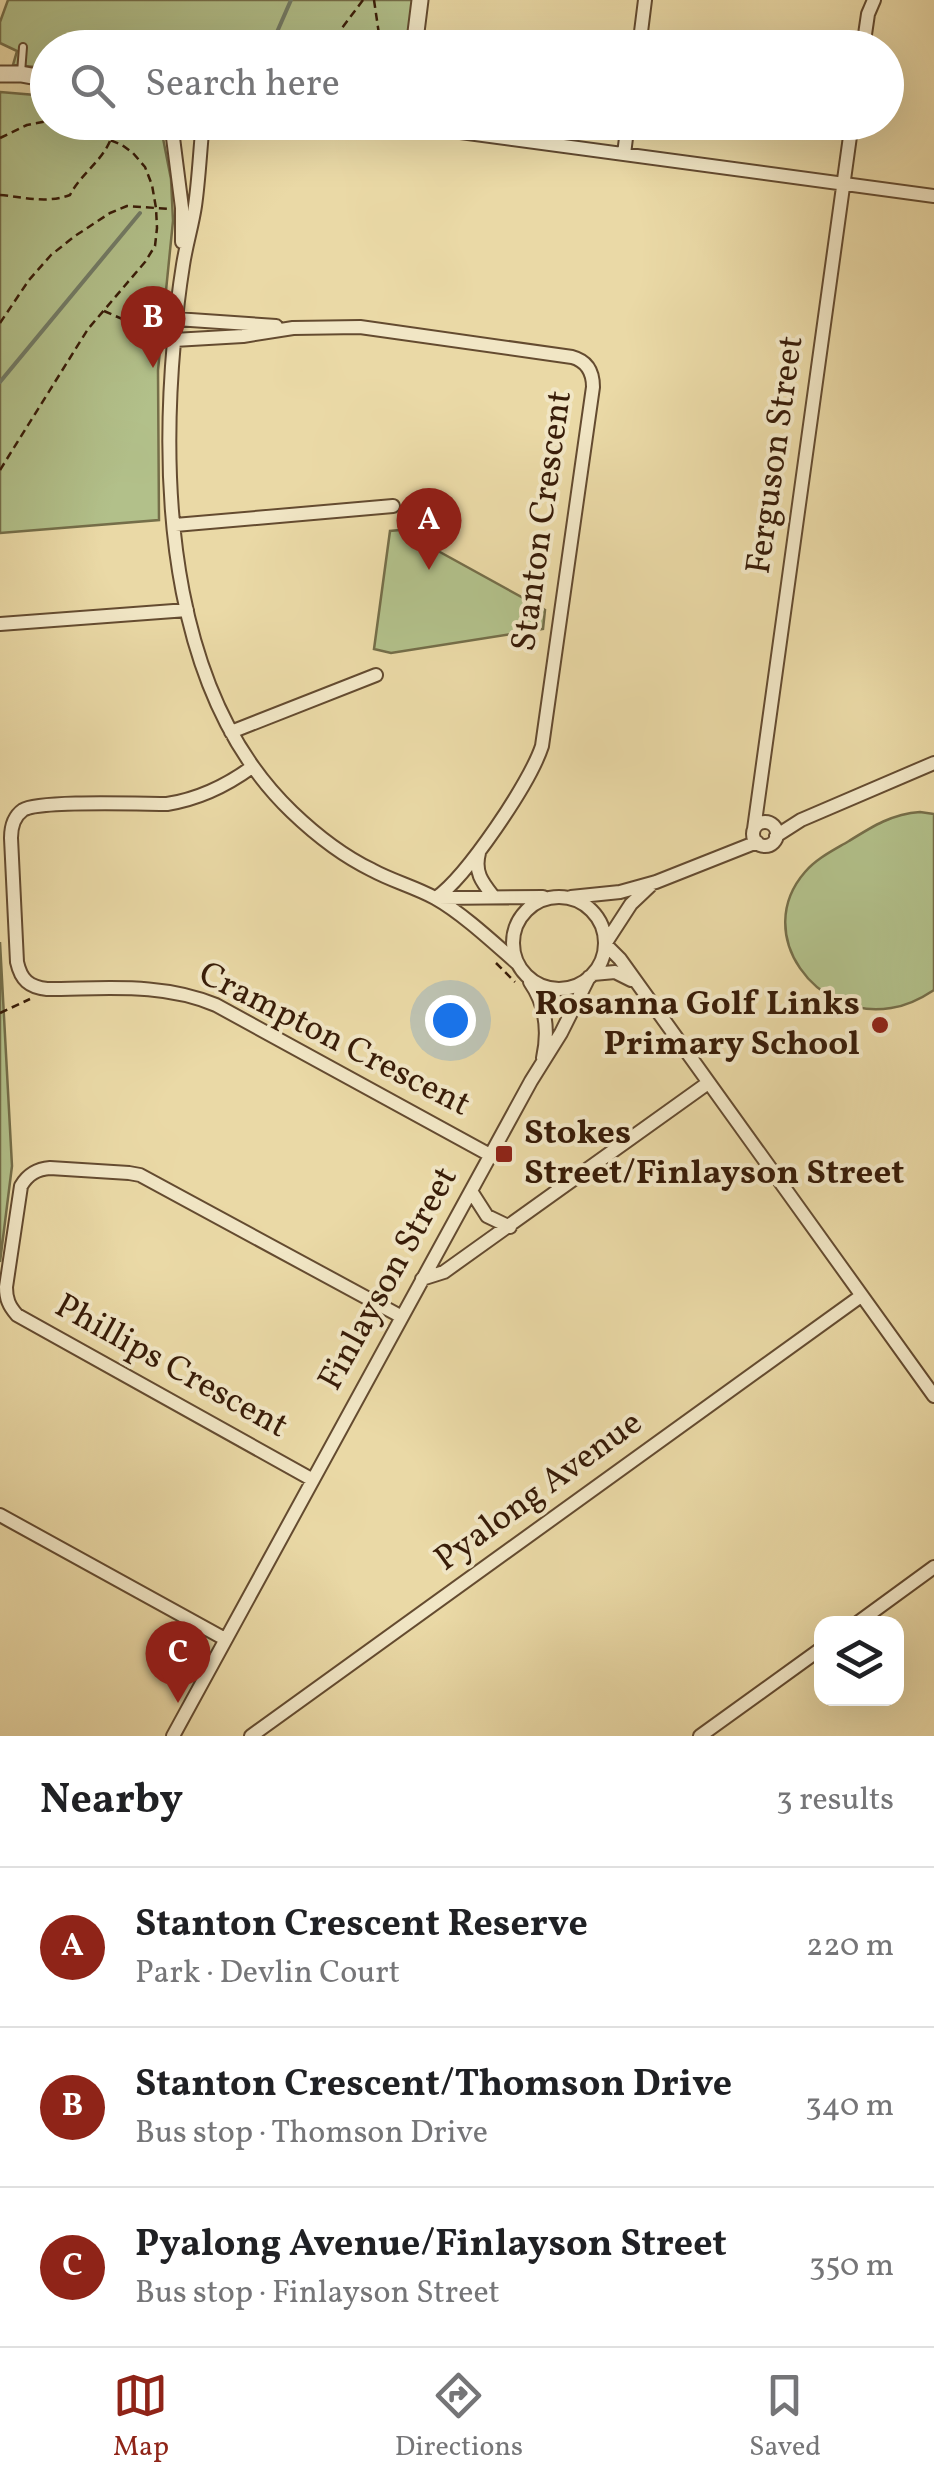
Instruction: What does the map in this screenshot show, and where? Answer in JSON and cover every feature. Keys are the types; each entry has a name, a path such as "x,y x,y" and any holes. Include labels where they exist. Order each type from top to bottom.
{"street":[{"path":"416,30 420,0"},
{"path":"641,30 645,0"},
{"path":"866,30 874,0"},
{"path":"0,74 30,75"},
{"path":"173,140 182,211 183,264"},
{"path":"201,140 174,340 170,424 175,525 187,610 218,707 252,767 294,814 336,849 368,869 436,898 490,940 534,982 550,988 575,986 591,976 601,961 603,929 583,903 560,897 436,898"},
{"path":"522,140 934,196"},
{"path":"624,154 626,140"},
{"name":"Ferguson Street","path":"763,831 760,795 850,140"},
{"name":"Stanton Crescent","path":"176,322 360,327 572,356 586,364 592,374 542,746 529,777 482,846 454,884 436,898"},
{"name":"Stanton Crescent","path":"174,340 294,328"},
{"path":"175,525 393,506"},
{"path":"0,624 187,610"},
{"path":"231,732 376,675"},
{"path":"520,967 512,944 517,924 530,907 542,900 611,893 656,882 733,850 763,831 801,820 934,762"},
{"path":"34,988 22,978 17,962 11,838 14,820 20,812 36,806 183,802 218,788 252,767"},
{"path":"482,846 476,862 478,872 493,896"},
{"path":"605,944 635,900 656,882"},
{"path":"605,944 934,1396"},
{"name":"Finlayson Street","path":"520,967 544,1011 542,1061"},
{"path":"591,976 618,973 640,989"},
{"name":"Finlayson Street","path":"180,1732 226,1639 591,976"},
{"name":"Crampton Crescent","path":"34,988 155,988 200,998 490,1155"},
{"path":"422,1280 442,1274 708,1083"},
{"name":"Phillips Crescent","path":"313,1480 25,1320 10,1307 6,1287 24,1180 40,1169 50,1168 140,1176 402,1317"},
{"path":"471,1192 487,1216 510,1226"},
{"name":"Pyalong Avenue","path":"252,1736 861,1296"},
{"path":"0,1516 226,1639"},
{"path":"867,1616 934,1567"},
{"path":"700,1736 814,1654"}],"lane":[{"path":"21,74 23,48"}],"path":[{"path":"341,30 363,0"},
{"path":"374,0 378,30"},
{"path":"0,138 30,124"},
{"path":"0,195 37,201 70,196 111,140 142,163 152,184 157,236 151,254 72,353 0,470"},
{"path":"0,323 30,280 62,245 118,209 137,206 182,211"},
{"path":"102,311 128,322 176,322"},
{"path":"490,958 520,986"},
{"path":"0,1013 32,998 34,988"}],"green space":[{"path":"8,0 413,0 409,30 30,30 30,66 13,65 17,51 0,43 0,22"},
{"path":"0,92 30,95 30,140 163,140 173,221 158,370 159,520 0,533"},
{"path":"400,530 545,610 543,629 391,653 374,649 390,531"},
{"path":"920,812 934,814 934,990 891,1008 864,1008 839,1001 817,987 800,968 789,946 785,921 790,896 805,872 826,855 883,822"},
{"path":"0,942 12,1166 0,1262"}],"waterway":[{"path":"278,30 291,0"},
{"path":"0,382 140,213"}],"place":[{"name":"Stanton Crescent/Thomson Drive","path":"153,368"},
{"name":"Stanton Crescent Reserve","path":"429,570"},
{"name":"Rosanna Golf Links Primary School","path":"880,1025"},
{"name":"Stokes Street/Finlayson Street","path":"504,1154"},
{"name":"Pyalong Avenue/Finlayson Street","path":"178,1703"}]}
